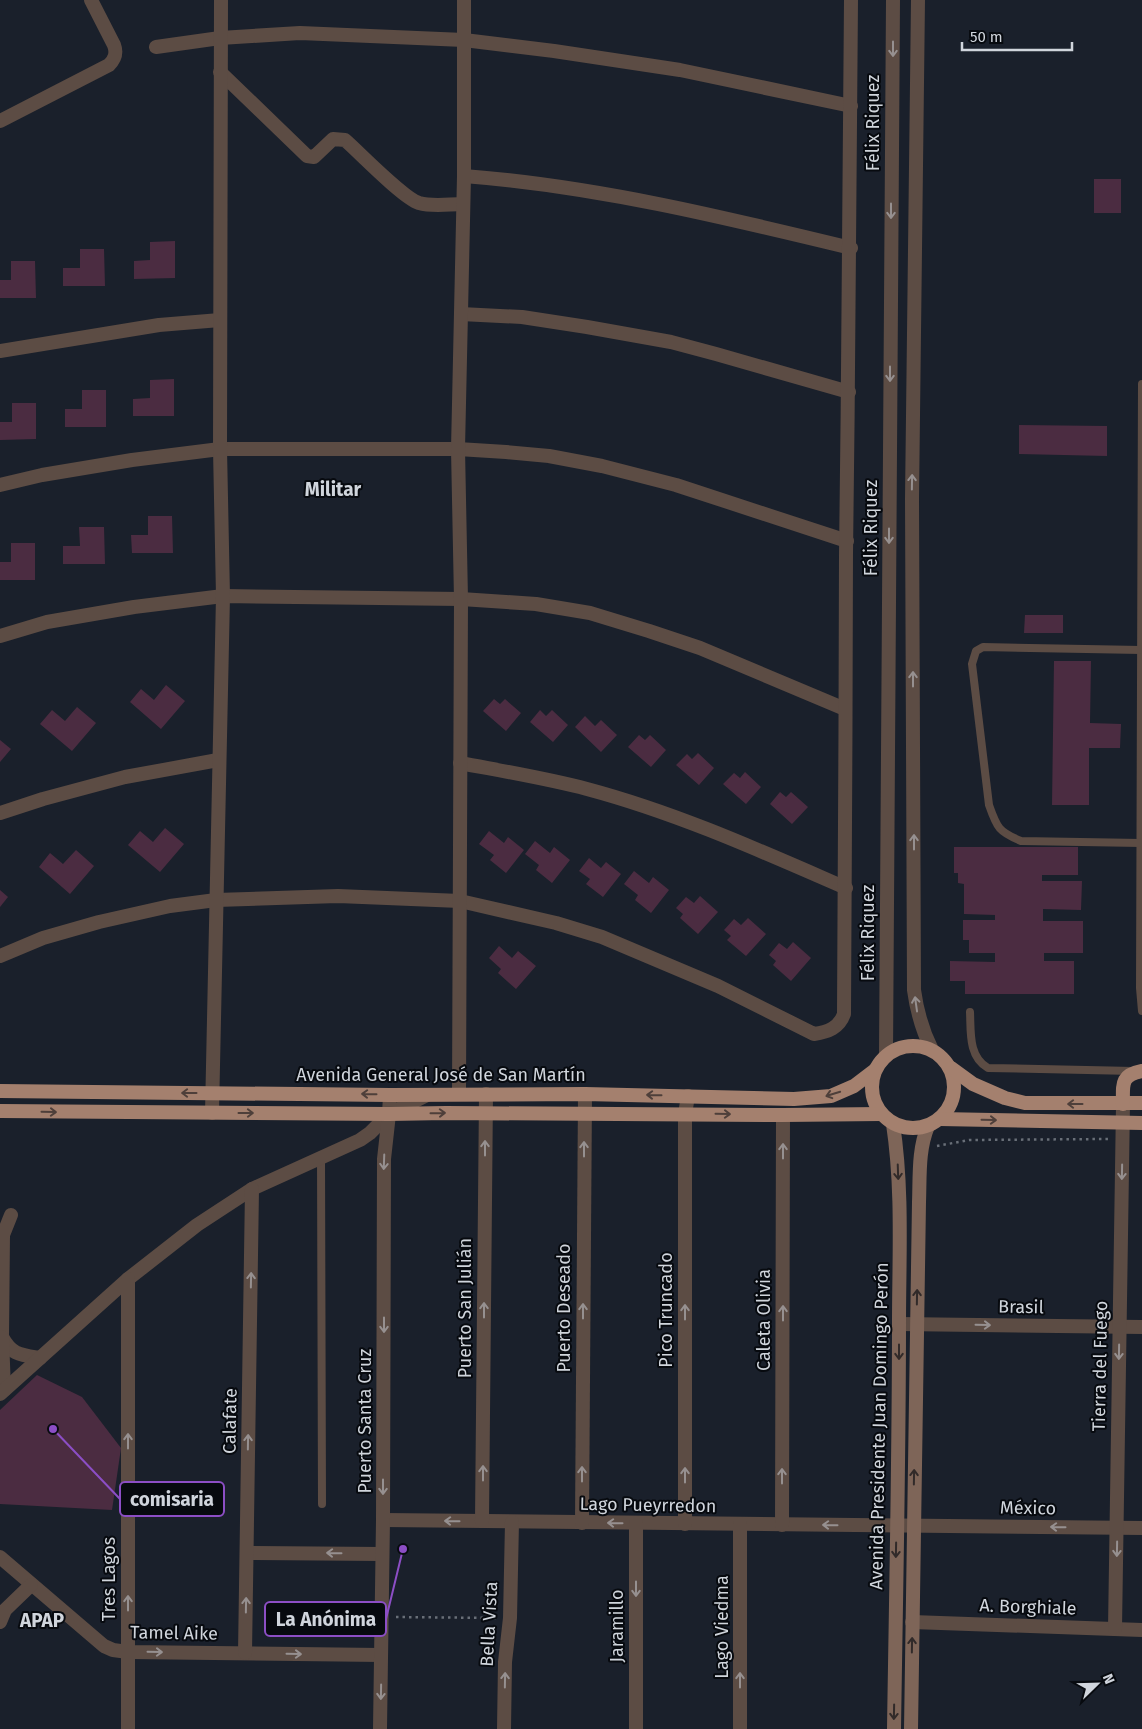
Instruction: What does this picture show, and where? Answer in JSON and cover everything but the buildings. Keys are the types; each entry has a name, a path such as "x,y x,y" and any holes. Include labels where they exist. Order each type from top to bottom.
{"highway":[{"path":"886,1055 906,1046 919,1046 932,1050 942,1057 950,1068 955,1082 954,1096 949,1109 934,1123"},
{"name":"Avenida General José de San Martín","path":"0,1091 390,1095 585,1094 810,1098 831,1096 854,1086 875,1070 886,1055"},
{"path":"950,1068 973,1084 1005,1098 1025,1103 1142,1104"},
{"path":"875,1070 872,1081 872,1093 875,1104 881,1114 893,1124 904,1128 916,1129 934,1123 1142,1123"},
{"path":"1123,1104 1119,1076 1127,1076 1142,1071"},
{"path":"0,1112 881,1114"}],"main road":[{"name":"Avenida Presidente Juan Domingo Perón","path":"911,1729 921,1150 923,1138 934,1123"},
{"name":"Avenida Presidente Juan Domingo Perón","path":"893,1124 898,1154 899,1191 894,1729"}],"street":[{"path":"0,121 109,65 115,56 114,45 91,0"},
{"path":"212,1113 222,596 220,450 220,0"},
{"path":"459,1094 461,599 458,449 464,176 464,0"},
{"path":"0,956 43,938 100,922 170,906 216,900 338,896 460,901 556,923 602,937 718,986 814,1034 826,1032 834,1028 841,1021 844,1014 846,888 845,709 851,248 851,0"},
{"name":"Félix Riquez","path":"886,1055 893,0"},
{"path":"918,0 912,499 914,990 917,1013 932,1050"},
{"path":"156,47 220,38 300,33 464,40 680,70 851,106"},
{"path":"220,72 307,156 314,157 334,139 345,140 405,195 418,203 427,205 463,204"},
{"path":"464,176 515,180 658,204 851,248"},
{"path":"461,314 522,317 671,342 849,392"},
{"path":"0,351 159,325 220,320"},
{"path":"0,485 42,475 132,460 220,450 458,449 506,452 550,456 602,466 676,485 846,541"},
{"path":"0,636 47,622 124,608 222,596 461,599 536,604 590,613 650,630 700,648 845,709"},
{"path":"0,814 43,799 126,776 218,760"},
{"path":"460,763 587,789 660,811 718,832 846,888"},
{"name":"Puerto San Julián","path":"482,1522 486,1094"},
{"name":"Puerto Deseado","path":"582,1523 585,1094"},
{"name":"Puerto Santa Cruz","path":"380,1729 383,1520 384,1159 390,1095"},
{"path":"2,1392 128,1279 197,1225 252,1189 360,1140 389,1114 427,1095"},
{"name":"Pico Truncado","path":"685,1524 685,1114 688,1096"},
{"name":"Tierra del Fuego","path":"1115,1630 1123,1104"},
{"name":"Caleta Olivia","path":"782,1525 783,1115"},
{"name":"Calafate","path":"245,1653 252,1189"},
{"path":"2,1392 3,1235 10,1215"},
{"name":"Tres Lagos","path":"128,1279 128,1729"},
{"name":"Brasil","path":"899,1324 1142,1327"},
{"path":"2,1336 12,1352 23,1356 40,1358"},
{"name":"Lago Pueyrredon","path":"383,1520 914,1526"},
{"name":"Bella Vista","path":"504,1729 505,1662 510,1618 512,1522"},
{"name":"Jaramillo","path":"636,1523 636,1729"},
{"name":"Lago Viedma","path":"740,1524 740,1729"},
{"name":"México","path":"914,1526 1142,1528"},
{"path":"246,1553 382,1554"},
{"name":"Tamel Aike","path":"0,1557 104,1646 113,1650 128,1652 381,1655"},
{"path":"0,1622 5,1610 31,1585"},
{"name":"A. Borghiale","path":"912,1622 1142,1630"}],"lane":[{"path":"1142,384 1142,888 1140,988 1142,1012"},
{"path":"1141,650 982,647 976,651 972,664 989,806 995,823 1005,835 1021,841 1141,843"},
{"path":"970,1012 974,1053 980,1063 988,1068 1119,1076"},
{"path":"321,1157 322,1504"}],"path":[{"path":"921,1150 944,1143 969,1140 1123,1139"},
{"path":"382,1617 510,1618"}],"place":[{"name":"comisaria","path":"53,1429"},
{"name":"La Anónima","path":"403,1549"}],"district":[{"name":"Militar","path":"333,489"},
{"name":"APAP","path":"42,1620"}]}
